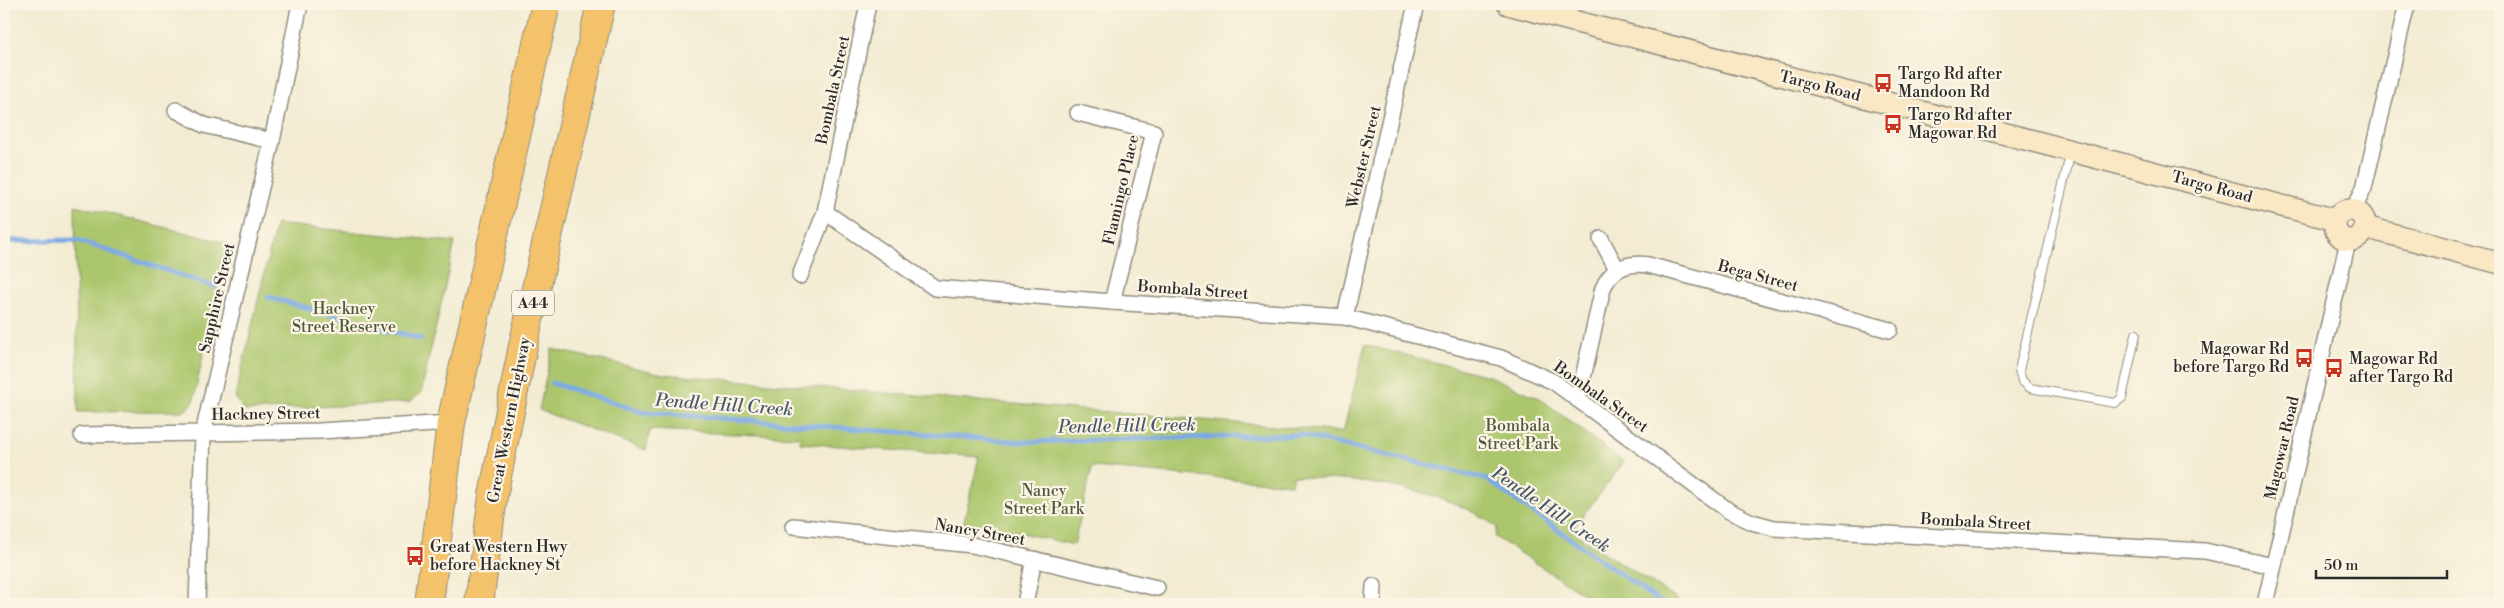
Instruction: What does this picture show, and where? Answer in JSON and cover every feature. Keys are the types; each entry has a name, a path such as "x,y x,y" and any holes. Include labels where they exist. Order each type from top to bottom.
{"highway":[{"path":"428,604 451,423 546,4"},
{"name":"Great Western Highway","path":"479,604 493,496 523,346 601,4"}],"street":[{"name":"Sapphire Street","path":"197,604 203,432 272,141 300,4"},
{"name":"Bombala Street","path":"800,276 826,212 868,4"},
{"name":"Webster Street","path":"1345,317 1416,4"},
{"name":"Targo Road","path":"1508,4 2072,150 2351,219 2500,263"},
{"path":"2348,241 2338,235 2334,227 2351,219 2364,188 2407,4"},
{"path":"176,110 204,125 272,141"},
{"name":"Flamingo Place","path":"1078,113 1154,132 1112,302"},
{"name":"Bombala Street","path":"826,212 935,288 1345,317 1501,358 1554,382 1718,504 1741,518 1769,527 1796,530 2205,551 2274,566"},
{"path":"1578,400 1603,288 1611,274 1617,269 1601,239"},
{"name":"Magowar Road","path":"2264,604 2348,241"},
{"name":"Bega Street","path":"1617,269 1628,265 1648,265 1890,330"},
{"name":"Hackney Street","path":"82,435 319,430 451,423"},
{"name":"Nancy Street","path":"793,526 972,545 1157,588"},
{"path":"1025,604 1034,559"},
{"path":"1373,604 1374,586"}],"lane":[{"path":"2072,150 2019,370 2020,376 2030,388 2115,403 2122,398 2136,334"}],"green space":[{"path":"75,205 227,243 193,403 185,411 78,412"},
{"name":"Hackney Street Reserve","path":"276,224 455,242 421,393 410,402 245,411 235,397"},
{"path":"1365,345 1489,376 1539,398 1624,462 1571,531 1684,604 1614,604 1588,597 1495,537 1497,527 1474,513 1450,502 1425,494 1373,483 1293,476 1291,484 1092,467 1074,545 1004,529 963,525 979,457 800,443 801,437 650,430 646,450 539,410 552,349 663,374 1343,432"}],"waterway":[{"name":"Pendle Hill Creek","path":"10,241 77,240 215,287"},
{"name":"Pendle Hill Creek","path":"268,297 421,339"},
{"name":"Pendle Hill Creek","path":"552,383 643,412 1023,442 1300,435 1486,479 1663,604"}],"place":[{"name":"Targo Rd after Mandoon Rd","path":"1883,83"},
{"name":"Targo Rd after Magowar Rd","path":"1893,124"},
{"name":"Magowar Rd before Targo Rd","path":"2304,358"},
{"name":"Magowar Rd after Targo Rd","path":"2334,368"},
{"name":"Great Western Hwy before Hackney St","path":"415,556"}],"park label":[{"name":"Bombala Street Park","path":"1518,435"},
{"name":"Nancy Street Park","path":"1044,500"}]}
